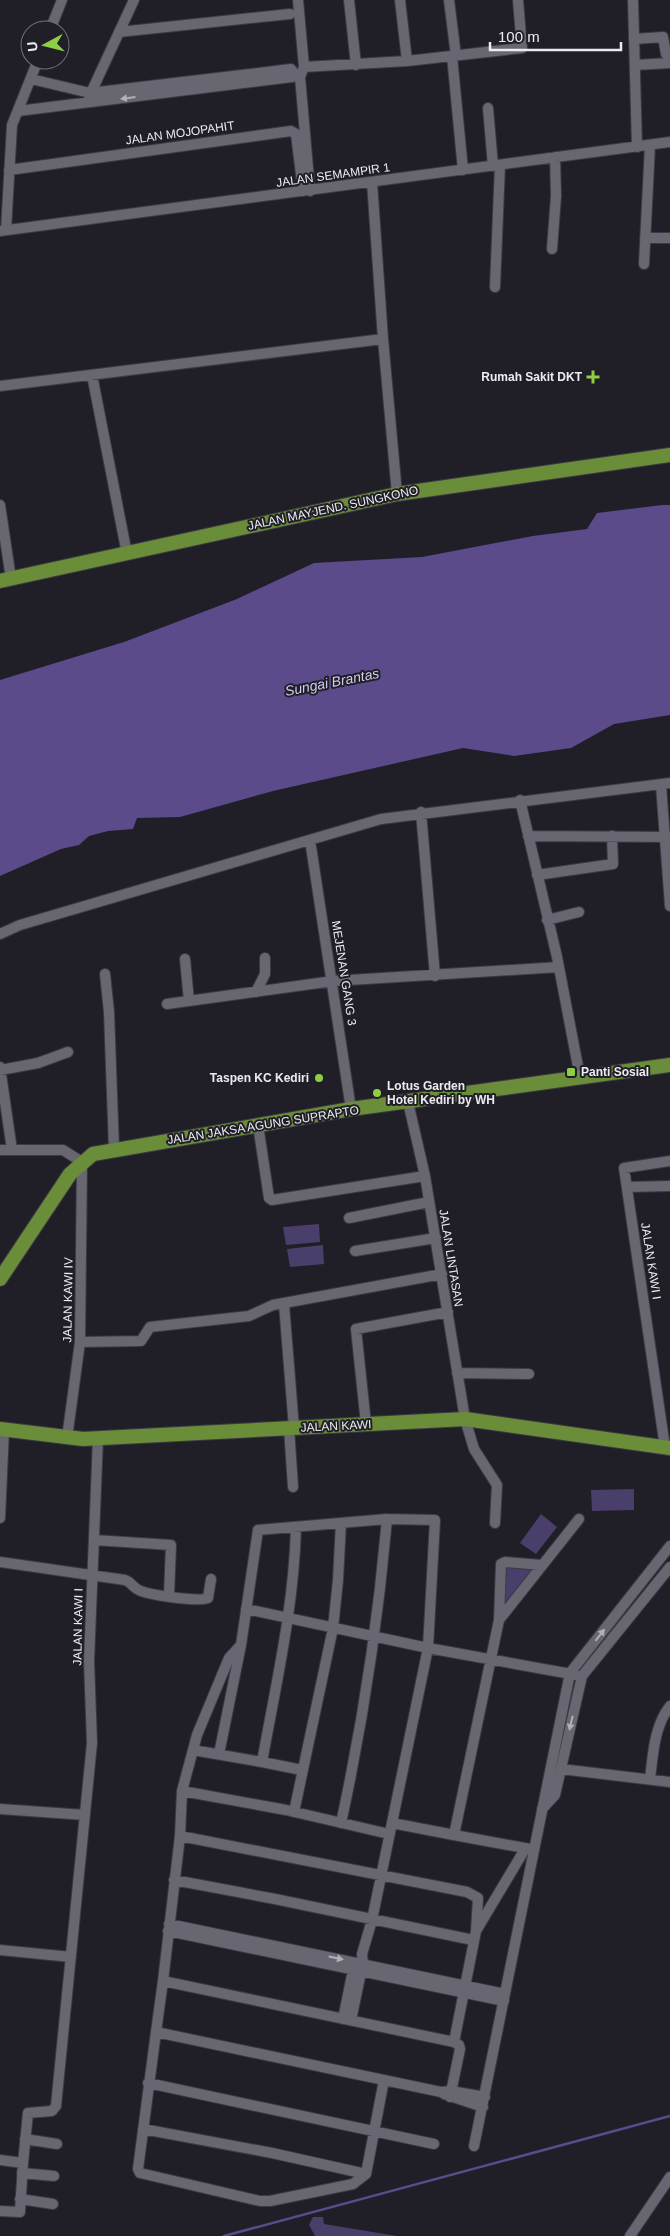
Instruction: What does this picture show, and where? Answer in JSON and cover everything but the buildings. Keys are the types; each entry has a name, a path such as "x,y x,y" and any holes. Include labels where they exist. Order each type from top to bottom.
{"main road":[{"name":"JALAN MAYJEND. SUNGKONO","path":"6,580 397,494 670,455"},
{"name":"JALAN JAKSA AGUNG SUPRAPTO","path":"82,1162 94,1154 114,1149 258,1124 580,1077 670,1066"},
{"path":"0,1279 70,1174 82,1162"},
{"name":"JALAN KAWI","path":"2,1430 67,1438 98,1438 465,1419 668,1447"}],"street":[{"path":"54,20 62,0"},
{"path":"89,98 134,0"},
{"path":"298,0 304,67 300,77 306,191"},
{"path":"349,0 356,65"},
{"path":"400,0 406,61"},
{"path":"449,0 463,170"},
{"path":"304,67 406,61 522,48 518,0"},
{"path":"633,0 637,147"},
{"path":"120,32 290,14"},
{"path":"634,39 663,37 666,54 670,54"},
{"path":"635,65 670,63"},
{"path":"18,111 89,98 292,77 294,72 291,69 162,89"},
{"path":"3,230 9,170 10,136 34,70"},
{"path":"31,79 89,98"},
{"path":"488,108 496,166 495,287"},
{"name":"JALAN MOJOPAHIT","path":"9,170 291,130 296,134 306,191"},
{"name":"JALAN SEMAMPIR 1","path":"3,230 670,142"},
{"path":"644,264 650,145"},
{"path":"552,249 556,196 555,158"},
{"path":"372,182 383,339 397,494"},
{"path":"645,238 670,238"},
{"path":"0,386 383,339"},
{"path":"92,375 127,554"},
{"path":"0,505 6,580"},
{"path":"0,934 20,925 381,819 421,812 666,784 670,906"},
{"path":"520,800 559,967 580,1077"},
{"path":"421,812 435,976"},
{"path":"528,836 667,836"},
{"path":"536,875 612,864 612,836"},
{"name":"MEJENAN GANG 3","path":"310,840 333,981 351,1110"},
{"path":"547,920 579,912"},
{"path":"185,958 189,1001"},
{"path":"256,992 265,974 265,958"},
{"path":"167,1004 333,981 559,967"},
{"path":"105,974 110,1012 114,1149"},
{"path":"12,1150 0,1068 38,1063 68,1052"},
{"name":"JALAN LINTASAN","path":"408,1102 430,1202 465,1419 474,1449 497,1485 495,1523"},
{"path":"258,1124 269,1198 272,1200 425,1176"},
{"path":"0,1150 63,1150 82,1162"},
{"name":"JALAN KAWI I","path":"668,1447 624,1168 670,1161"},
{"name":"JALAN KAWI IV","path":"67,1438 80,1342 82,1162"},
{"path":"627,1187 670,1186"},
{"path":"349,1218 430,1202"},
{"path":"355,1251 436,1238"},
{"path":"80,1342 141,1341 150,1327 249,1316 268,1306 442,1274"},
{"path":"284,1304 293,1487"},
{"path":"366,1424 356,1329 448,1312"},
{"path":"458,1373 529,1374"},
{"path":"0,1518 2,1430"},
{"name":"JALAN KAWI I","path":"25,2139 28,2112 52,2111 56,2106 92,1743 89,1661 91,1574 98,1438"},
{"path":"341,1823 358,1746 376,1637 387,1519"},
{"path":"219,1754 241,1645 257,1531 387,1519 435,1520 428,1648 372,1920 358,1965 347,2020"},
{"path":"499,1620 579,1519"},
{"path":"294,1812 333,1628 341,1523"},
{"path":"262,1762 295,1577 296,1527"},
{"path":"94,1540 171,1545 169,1596"},
{"path":"474,2146 505,1997 530,1849 542,1810 570,1673 670,1546"},
{"path":"0,1562 125,1580 138,1590 146,1593 206,1599 211,1579"},
{"path":"454,1835 499,1620 501,1564 505,1562 542,1565"},
{"path":"542,1810 555,1796 582,1676 670,1567"},
{"path":"246,1609 428,1648 582,1676"},
{"path":"241,1645 229,1658 193,1750 182,1791 180,1836 163,1981 148,2083 140,2173 260,2201 276,2200 353,2184 366,2174 384,2080"},
{"path":"650,1779 657,1732 664,1713 670,1706"},
{"path":"193,1750 302,1770"},
{"path":"561,1769 670,1782"},
{"path":"182,1791 294,1812 389,1834"},
{"path":"0,1809 85,1815"},
{"path":"392,1823 530,1849"},
{"path":"180,1836 476,1896 479,1901 474,1936 454,2042"},
{"path":"474,1936 530,1849"},
{"path":"174,1880 372,1920 474,1936"},
{"path":"168,1928 358,1965 505,1997"},
{"path":"0,1950 71,1957"},
{"path":"163,1981 454,2042 459,2045 460,2049 448,2094"},
{"path":"156,2032 484,2102"},
{"path":"148,2083 434,2144"},
{"path":"143,2129 272,2153 366,2174"},
{"path":"0,2211 20,2212 25,2139 57,2144"},
{"path":"0,2160 54,2176"},
{"path":"630,2236 670,2177"},
{"path":"20,2199 53,2204"}],"shaded area":[{"path":"319,1224 320,1242 286,1245 283,1227"},
{"path":"323,1245 324,1264 290,1267 287,1249"},
{"path":"634,1489 634,1510 592,1511 591,1490"},
{"path":"541,1514 557,1527 536,1554 520,1543"},
{"path":"506,1565 535,1567 503,1611"},
{"path":"313,2217 323,2217 324,2224 397,2236 315,2236 309,2225"}],"water":[{"name":"Sungai Brantas","path":"670,505 670,715 614,724 571,748 514,756 463,748 273,791 180,817 137,818 133,829 108,831 89,836 79,845 61,849 0,876 0,680 124,642 237,599 314,563 422,557 533,536 587,529 597,513"}],"waterway":[{"path":"224,2236 670,2116"}],"place":[{"name":"Rumah Sakit DKT","path":"593,377"},
{"name":"Panti Sosial","path":"571,1072"},
{"name":"Taspen KC Kediri","path":"319,1078"},
{"name":"Lotus Garden Hotel Kediri by WH","path":"377,1093"}]}
